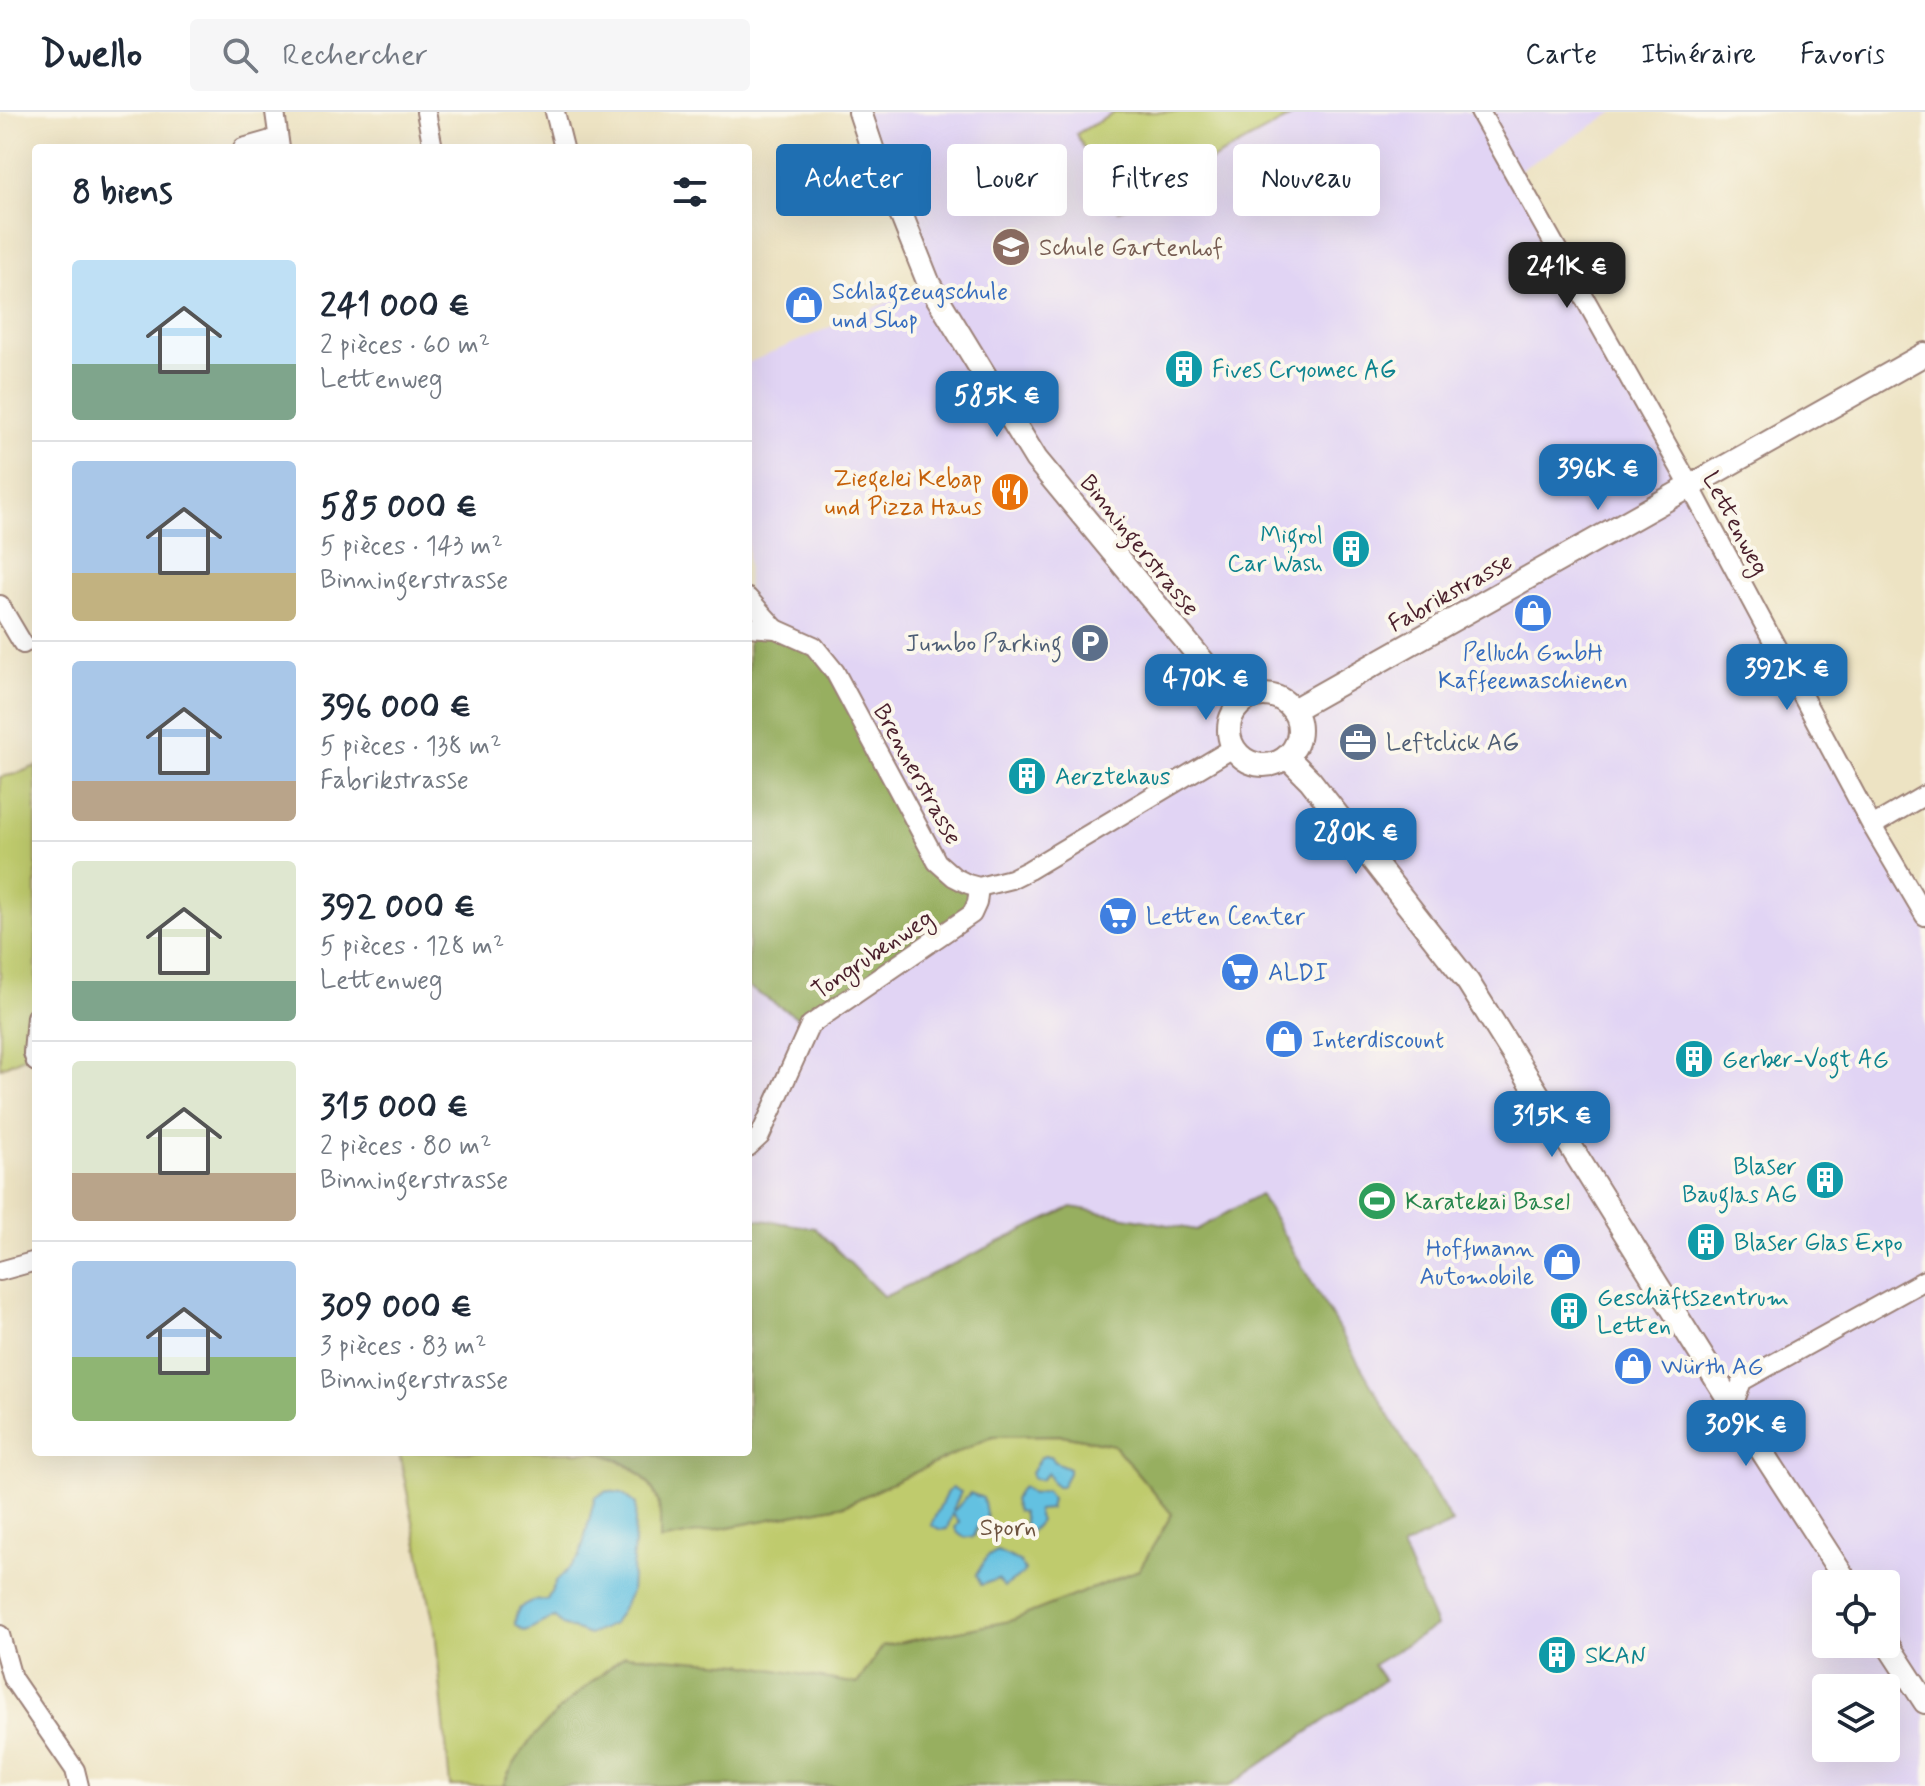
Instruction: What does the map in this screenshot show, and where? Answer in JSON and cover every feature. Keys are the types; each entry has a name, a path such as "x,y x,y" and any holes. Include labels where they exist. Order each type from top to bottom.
{"street":[{"path":"275,112 279,143"},
{"path":"426,112 432,144"},
{"path":"555,112 563,144"},
{"name":"Binningerstrasse","path":"860,112 878,166 929,284 1036,459 1239,705"},
{"name":"Lettenweg","path":"1480,112 1690,486 1872,826 1925,916"},
{"name":"Fabrikstrasse","path":"1293,710 1925,354"},
{"path":"752,602 776,629"},
{"path":"0,605 23,644"},
{"name":"Brennerstrasse","path":"752,627 776,629 814,646 835,672 937,862 954,877 979,887"},
{"path":"1261,695 1273,696 1293,710 1299,729 1298,740 1287,757 1278,763 1258,765 1239,756 1233,748 1228,737 1228,725 1239,705 1261,695"},
{"path":"979,887 1011,879 1029,870 1233,748"},
{"path":"1287,757 1310,780 1468,982 1839,1570"},
{"path":"1872,826 1925,795"},
{"name":"Tongrubenweg","path":"752,1143 760,1136 810,1025 972,914 979,887"},
{"path":"0,1271 32,1262"},
{"path":"1733,1406 1742,1381 1925,1280"},
{"path":"0,1635 12,1678 75,1770 79,1786"},
{"path":"1896,1658 1925,1702"}],"shaded area":[{"path":"860,112 1615,112 1515,173 1925,916 1925,1786 1229,1786 1383,1680 1373,1665 1436,1626 1401,1547 1452,1522 1196,1231 1072,1207 884,1297 815,1228 752,1219 752,989 811,1025 937,862 752,604 752,361 928,284 901,216 931,216 931,144 873,144"}],"green space":[{"path":"1116,112 1299,112 1241,144 1233,144 1233,148 1217,157 1217,144 1083,144 1083,147 1076,134"},
{"path":"752,628 814,646 937,862 979,887 972,914 810,1025 752,989"},
{"path":"32,768 32,1053 0,1068 0,777"},
{"path":"1260,1194 1452,1523 1402,1547 1436,1626 1373,1665 1384,1680 1229,1786 503,1786 513,1766 540,1730 625,1655 741,1664 857,1684 883,1646 1010,1621 1139,1570 1172,1514 1114,1445 1062,1435 993,1436 845,1505 660,1540 659,1505 654,1491 641,1475 608,1456 752,1456 752,1219 815,1228 884,1297 1072,1207 1196,1230"},
{"name":"Sporn","path":"1062,1435 1114,1445 1172,1514 1139,1570 1010,1621 883,1646 857,1684 741,1664 540,1731 508,1774 503,1786 450,1786 435,1629 400,1456 607,1456 633,1469 654,1492 659,1506 661,1539 845,1505 993,1436"}],"water":[{"path":"1044,1456 1051,1456 1055,1462 1069,1468 1062,1486 1051,1481 1048,1473 1041,1480 1033,1478 1031,1473"},
{"path":"1023,1487 1032,1494 1046,1491 1052,1499 1050,1509 1038,1510 1040,1521 1028,1535 1023,1530 1022,1512 1017,1511 1014,1500"},
{"path":"953,1488 961,1492 954,1511 970,1493 983,1498 987,1518 977,1527 974,1536 965,1537 958,1533 955,1528 959,1522 952,1514 947,1529 939,1530 931,1525 947,1492"},
{"path":"607,1491 622,1493 636,1504 631,1593 613,1624 589,1635 562,1625 555,1618 524,1631 515,1625 517,1612 529,1602 547,1600 556,1582 580,1556 595,1497"},
{"path":"997,1551 1019,1561 1025,1570 1004,1587 998,1579 981,1585 976,1575 987,1557"}],"place":[{"name":"Schule Gartenhof","path":"1011,247"},
{"name":"Schlagzeugschule und Shop","path":"804,305"},
{"name":"Fives Cryomec AG","path":"1184,369"},
{"name":"Ziegelei Kebap und Pizza Haus","path":"1010,492"},
{"name":"Migrol Car Wash","path":"1351,549"},
{"name":"Pelluch GmbH Kaffeemaschienen","path":"1533,613"},
{"name":"Jumbo Parking","path":"1090,643"},
{"name":"Leftclick AG","path":"1358,742"},
{"name":"Aerztehaus","path":"1027,776"},
{"name":"Letten Center","path":"1118,916"},
{"name":"ALDI","path":"1240,972"},
{"name":"Interdiscount","path":"1284,1039"},
{"name":"Gerber-Vogt AG","path":"1694,1059"},
{"name":"Blaser Bauglas AG","path":"1825,1180"},
{"name":"Karatekai Basel","path":"1377,1201"},
{"name":"Blaser Glas Expo","path":"1706,1242"},
{"name":"Hoffmann Automobile","path":"1562,1262"},
{"name":"Geschäftszentrum Letten","path":"1569,1311"},
{"name":"Würth AG","path":"1633,1366"},
{"name":"SKAN","path":"1557,1655"}]}
